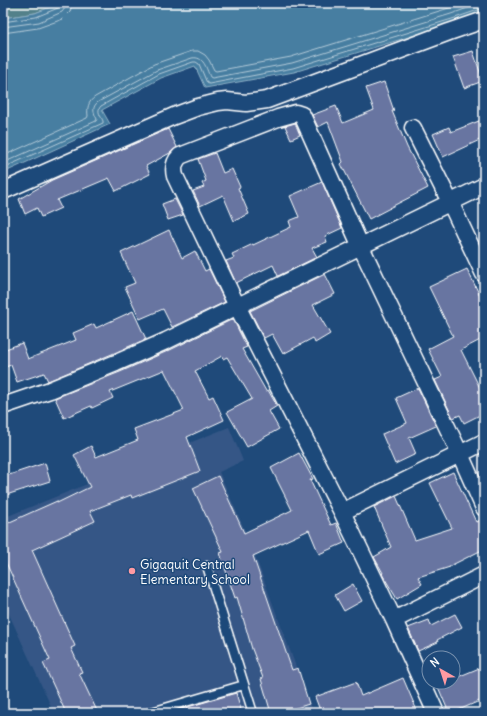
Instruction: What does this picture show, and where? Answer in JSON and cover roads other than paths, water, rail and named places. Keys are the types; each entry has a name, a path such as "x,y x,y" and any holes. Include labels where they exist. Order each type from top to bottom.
{"street":[{"path":"3,191 174,116 198,107 227,101 246,103 267,100 442,34 484,20"},
{"path":"436,713 394,620 342,512 237,306 175,176 174,165 180,156 278,118 296,113 300,113 304,117 361,247 460,454 484,508"},
{"path":"413,128 484,274"},
{"path":"3,406 50,390 166,341 484,186"},
{"path":"342,512 484,442"},
{"path":"394,620 484,574"}],"lane":[{"path":"207,566 253,713"},
{"path":"148,713 244,685"}],"water":[{"path":"61,3 484,3 484,12 454,23 294,72 205,88 195,66 161,78 102,110 110,124 3,173 3,18 35,13"}],"place":[{"name":"Gigaquit Central Elementary School","path":"132,571"}]}
